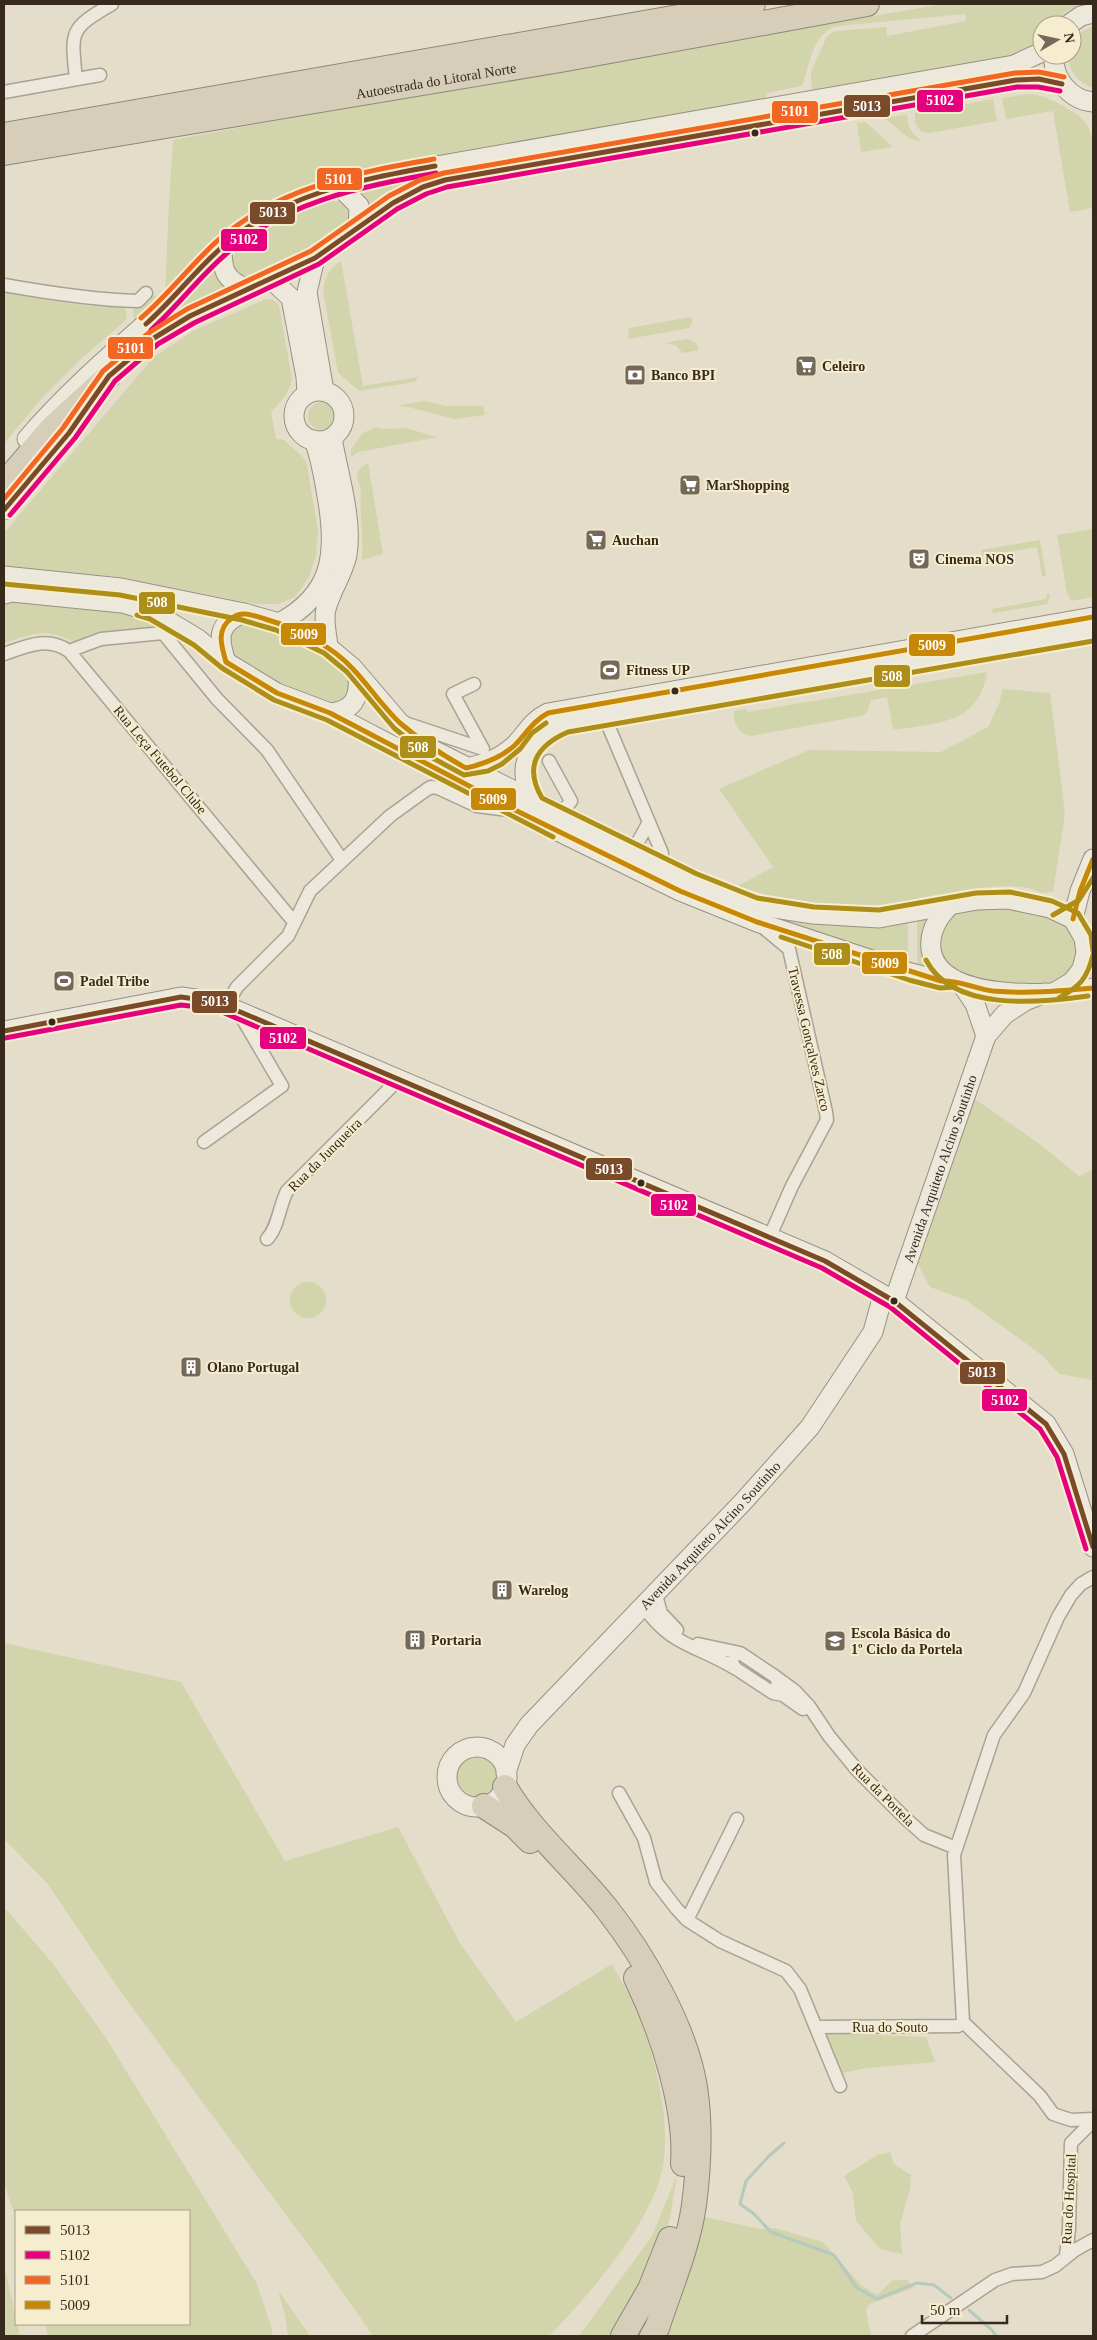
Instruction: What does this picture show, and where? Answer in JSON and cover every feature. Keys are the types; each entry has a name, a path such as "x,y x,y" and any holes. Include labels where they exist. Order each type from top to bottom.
{"highway":[{"name":"Autoestrada do Litoral Norte","path":"4,135 753,4"},
{"name":"Autoestrada do Litoral Norte","path":"4,153 566,59 866,4"},
{"path":"4,484 52,428 110,376"},
{"path":"506,1780 524,1816 606,1907 634,1947 656,1983 669,2011 685,2053 694,2087 698,2153 694,2206 684,2246 657,2328 652,2336"},
{"path":"484,1806 515,1826 595,1915 614,1941 642,1991 667,2056 675,2088 684,2155 680,2199 668,2246 650,2289 623,2336"}],"main road":[{"path":"4,466 46,417 87,375 161,311 222,248 275,209 314,191 370,178 1014,65 1032,57"},
{"path":"1055,65 1056,72 1062,84 1074,96 1092,105"},
{"path":"4,510 69,433 110,376 154,338 190,316 315,258 393,203 423,187 445,180 1016,80 1039,79 1062,84"},
{"path":"333,186 344,191 359,206 358,229"},
{"path":"222,248 222,263 225,274 235,284 249,290"},
{"path":"315,258 307,292 315,392"},
{"path":"271,280 291,298 306,377 315,392 339,400 344,411 343,424 323,439 320,458 332,526 332,554 324,579 309,603 298,613 279,623"},
{"path":"315,392 296,406 294,415 299,431 323,439"},
{"path":"323,439 348,526 347,555 339,582 326,608 325,626 328,647"},
{"path":"4,576 121,588 244,613 279,623 328,647 352,667 399,722 440,744 466,768 694,881 755,905 813,914 879,918 977,900 1008,899 1050,908 1081,923"},
{"path":"4,594 12,592 122,603 153,612 198,639 226,662 277,693 330,713 515,810 680,891 757,922 940,981 957,982 991,991 1050,993 1093,988"},
{"path":"226,662 220,640 223,627 233,617 244,613"},
{"path":"466,768 486,764 498,758 515,744 532,723 548,713 1093,617"},
{"path":"537,804 527,786 526,769 529,753 536,743 551,730 566,725 1093,633"},
{"path":"330,713 343,712 350,706 357,696 358,676"},
{"path":"1050,993 1072,982 1082,969 1086,953 1081,923 1080,891 1093,858"},
{"path":"1050,908 1066,902 1080,891"},
{"path":"950,904 941,914 930,939 932,955 939,969 957,982 975,1004 986,1036"},
{"name":"Avenida Arquiteto Alcino Soutinho","path":"506,1780 515,1745 529,1725 742,1503 810,1427 894,1302 986,1036 1005,1014 1025,1001 1050,993"},
{"path":"4,1031 181,996 217,1002 825,1261 894,1302 1046,1424 1064,1454 1093,1547"},
{"name":"Avenida Arquiteto Alcino Soutinho","path":"484,1748 503,1743 529,1725"},
{"path":"470,1748 484,1748 495,1753 503,1761 506,1780 497,1799 484,1806 477,1807 463,1803 452,1794 447,1780 449,1766 457,1754 470,1748"}],"street":[{"path":"76,79 72,41 78,26 112,4"},
{"path":"4,92 100,75"},
{"path":"4,285 54,294 106,300 138,301 146,293"},
{"path":"4,654 41,642 61,646 69,651 101,639 163,633 218,699 267,750 342,860"},
{"name":"Rua Leça Futebol Clube","path":"69,651 294,922"},
{"path":"440,744 482,749 453,694 474,684"},
{"path":"605,718 662,853"},
{"path":"549,761 570,801 560,815"},
{"path":"204,1142 282,1086 232,1009 237,987 288,936 310,891 390,816 431,787 438,788 477,806 515,810"},
{"path":"633,852 649,822"},
{"name":"Travessa Gonçalves Zarco","path":"757,922 789,949 827,1120 792,1186 770,1236"},
{"name":"Travessa Gonçalves Zarco","path":"789,949 796,944 813,939"},
{"name":"Rua da Junqueira","path":"267,1239 274,1232 280,1204 287,1191 398,1080"},
{"path":"1093,1577 1081,1584 1071,1595 1058,1617 1024,1693 994,1735 954,1855 963,2022 1040,2096 1053,2114 1071,2120 1093,2120"},
{"name":"Rua da Portela","path":"649,1599 655,1621 688,1647 719,1660 773,1693 783,1695 793,1701 822,1726"},
{"name":"Rua da Portela","path":"649,1599 669,1624 684,1636 705,1646 740,1653 800,1696 857,1770 904,1817 924,1835 956,1848"},
{"path":"623,1626 638,1621 655,1621"},
{"path":"740,1653 734,1656 732,1662 741,1673"},
{"path":"773,1693 777,1688 776,1677"},
{"path":"619,1793 644,1838 656,1882 687,1920 720,1941 786,1972 800,1989 840,2086"},
{"path":"687,1920 738,1820"},
{"name":"Rua do Souto","path":"816,2027 958,2026 963,2022"},
{"name":"Rua do Hospital","path":"1066,2256 1069,2229 1071,2143 1093,2120"},
{"path":"912,2336 995,2280 1012,2274 1042,2272 1055,2266 1066,2256 1093,2240"}],"green space":[{"path":"943,4 1083,4 1062,15 1032,15 1032,50 1027,54 812,93 811,72 827,36 835,31 886,27 887,36 966,21 965,14 838,26 829,29 817,42 802,86 766,93 767,101 306,187 134,325 133,308 142,306 150,301 152,296 165,295 173,140 349,107"},
{"path":"1093,27 1093,88 1075,76 1070,65 1082,65 1083,31"},
{"path":"1029,94 1043,97 1059,104 1075,113 1087,125 1093,145 1092,208 1070,212 1053,111 1006,119 1002,98"},
{"path":"993,99 997,121 929,133 922,132 915,123 915,113"},
{"path":"907,115 911,130 922,141 911,139 882,118"},
{"path":"865,122 893,147 861,152 857,123"},
{"path":"407,181 408,185 369,211 367,200 357,189"},
{"path":"329,200 342,202 348,209 348,221 339,229 301,254 258,273 242,275 233,269 235,252 266,226 290,213"},
{"path":"341,261 363,386 419,377 414,382 359,391 338,373 323,291 328,273"},
{"path":"214,268 219,281 227,290 178,312 176,308"},
{"path":"4,292 79,305 125,307 127,319 81,359 41,399 4,444"},
{"path":"266,299 273,300 279,305 292,379 284,397 271,411 276,439 284,440 305,459 318,531 316,556 309,577 295,597 278,604 256,604 118,577 12,567 4,564 4,533 154,357 193,331"},
{"path":"691,317 692,323 689,328 628,339 629,328"},
{"path":"687,339 696,343 699,350 683,353 675,345 664,343"},
{"path":"424,401 447,406 483,406 485,415 455,419 397,406"},
{"path":"322,402 332,406 336,416 332,426 322,430 312,426 308,416 312,406"},
{"path":"375,427 382,429 405,428 438,437 358,452 351,457 351,449 362,434"},
{"path":"368,463 383,554 362,560 361,494 357,474"},
{"path":"1093,529 1093,597 1071,601 1067,593 1057,535"},
{"path":"1040,540 1046,576 1042,576 1037,547 982,556 981,550"},
{"path":"1047,594 1050,594 1048,604 993,613 992,609 1046,599"},
{"path":"8,602 67,605 107,610 127,614 162,628 103,633 74,642 64,637 47,633 31,635 4,643 4,605"},
{"path":"246,622 277,630 302,642 325,657 350,676 349,695 335,705 308,698 282,686 233,657 227,637 234,626"},
{"path":"987,672 982,689 975,702 965,712 940,723 893,730 887,697 871,700 867,713 861,716 751,736 743,733 737,727 734,720 734,711 746,709 747,712"},
{"path":"1003,689 1050,693 1065,814 1053,892 1041,893 1027,888 1008,886 986,887 893,903 833,906 788,900 738,886 773,867 719,789 809,750 941,752 988,727 999,704"},
{"path":"729,903 908,919 908,965"},
{"path":"985,908 1019,908 1053,917 1062,921 1069,928 1077,945 1077,954 1075,963 1064,978 1056,983 1037,985 974,979 952,972 938,950 938,933 942,922 950,915 960,911"},
{"path":"932,914 934,974 917,969 917,917"},
{"path":"975,1099 1041,1145 1079,1176 1093,1170 1093,1380 1059,1374 1043,1356 966,1300 930,1287 916,1260"},
{"path":"308,1282 320,1288 326,1300 320,1312 308,1318 296,1312 290,1300 296,1288"},
{"path":"4,1643 181,1682 285,1861 398,1827 461,1945 516,2022 612,1964 640,2018 657,2073 664,2114 665,2133 665,2153 662,2171 655,2193 631,2237 599,2281 549,2336 373,2336 327,2270 123,1995 47,1883 4,1839"},
{"path":"482,1754 490,1757 496,1763 499,1775 496,1787 490,1793 474,1796 466,1793 460,1787 457,1771 460,1763 466,1757"},
{"path":"4,1907 53,1964 106,2038 257,2284 272,2329 272,2336 48,2336 45,2325 190,2325 190,2210 15,2210 15,2216 4,2183"},
{"path":"825,2033 926,2037 935,2062 866,2068 842,2073"},
{"path":"890,2152 894,2164 911,2175 910,2188 900,2224 902,2254 880,2249 856,2221 853,2193 844,2176 877,2155"},
{"path":"677,2175 670,2218 655,2266 614,2336 579,2336 652,2236"},
{"path":"705,2217 760,2229 775,2228 823,2242 861,2285 877,2295 893,2280 907,2280 913,2288 870,2304 866,2310 871,2336 659,2336 688,2274"},
{"path":"4,2265 15,2314 15,2325 18,2325 20,2336 4,2336"},
{"path":"278,2290 310,2336 288,2336 285,2315"}],"waterway":[{"path":"784,2143 746,2181 740,2204 753,2213 771,2232 834,2255 857,2288 877,2299 917,2283 934,2285 951,2298"},
{"path":"969,2310 992,2330 996,2336"}],"transit line":[{"name":"5101","path":"4,499 63,428 103,371 150,332 187,309 311,251 389,196 420,180 444,173 1015,73 1039,72 1064,77"},
{"name":"5013","path":"4,510 69,433 109,376 154,338 190,316 315,258 393,203 423,187 445,180 1016,80 1039,79 1062,84"},
{"name":"5102","path":"10,515 75,438 115,381 158,344 194,323 319,264 397,209 426,194 447,187 1017,87 1038,87 1060,91"},
{"name":"5101","path":"141,318 216,242 240,223 265,208 291,195 319,185 375,170 434,159"},
{"name":"5013","path":"146,324 221,248 269,214 295,202 349,184 435,166"},
{"name":"5102","path":"151,330 226,254 249,236 273,221 325,199 352,191 436,173"},
{"name":"508","path":"4,584 120,595 242,620 276,630 324,653 347,672 394,728 429,756 464,775 488,771 502,764 520,749 532,733 546,723"},
{"name":"5009","path":"466,768 432,747 400,723 344,660 312,638 289,627 248,614 240,614 232,618 224,627 221,644 226,662 277,693 330,713 515,810 680,891 757,922 941,981 1006,992 1043,992 1093,988"},
{"name":"508","path":"137,615 150,619 194,645 222,668 274,700 327,720 553,837"},
{"name":"5009","path":"466,768 504,754 538,720 548,713 1093,617"},
{"name":"508","path":"1093,641 568,732 548,744 541,751 534,767 534,777 542,798 697,874 757,898 814,907 879,910 976,893 1010,892 1052,901 1078,913 1091,935 1093,951"},
{"name":"5009","path":"1073,919 1080,891 1093,859"},
{"name":"508","path":"1053,915 1079,900 1093,878"},
{"name":"508","path":"781,937 909,980 940,988 955,987"},
{"name":"508","path":"1059,998 1082,981 1093,955"},
{"name":"508","path":"926,960 939,977 956,989 976,996 1022,1001 1046,1001 1088,996"},
{"name":"5013","path":"4,1031 181,997 217,1002 825,1261 894,1301 1046,1424 1064,1454 1093,1547"},
{"name":"5102","path":"5,1038 181,1005 215,1009 822,1268 890,1307 1040,1429 1057,1457 1086,1549"}],"place":[{"name":"Celeiro","path":"806,366"},
{"name":"Banco BPI","path":"635,375"},
{"name":"MarShopping","path":"690,485"},
{"name":"Auchan","path":"596,540"},
{"name":"Cinema NOS","path":"919,559"},
{"name":"Fitness UP","path":"610,670"},
{"name":"Padel Tribe","path":"64,981"},
{"name":"Olano Portugal","path":"191,1367"},
{"name":"Warelog","path":"502,1590"},
{"name":"Portaria","path":"415,1640"},
{"name":"Escola Básica do 1º Ciclo da Portela","path":"835,1641"}]}
